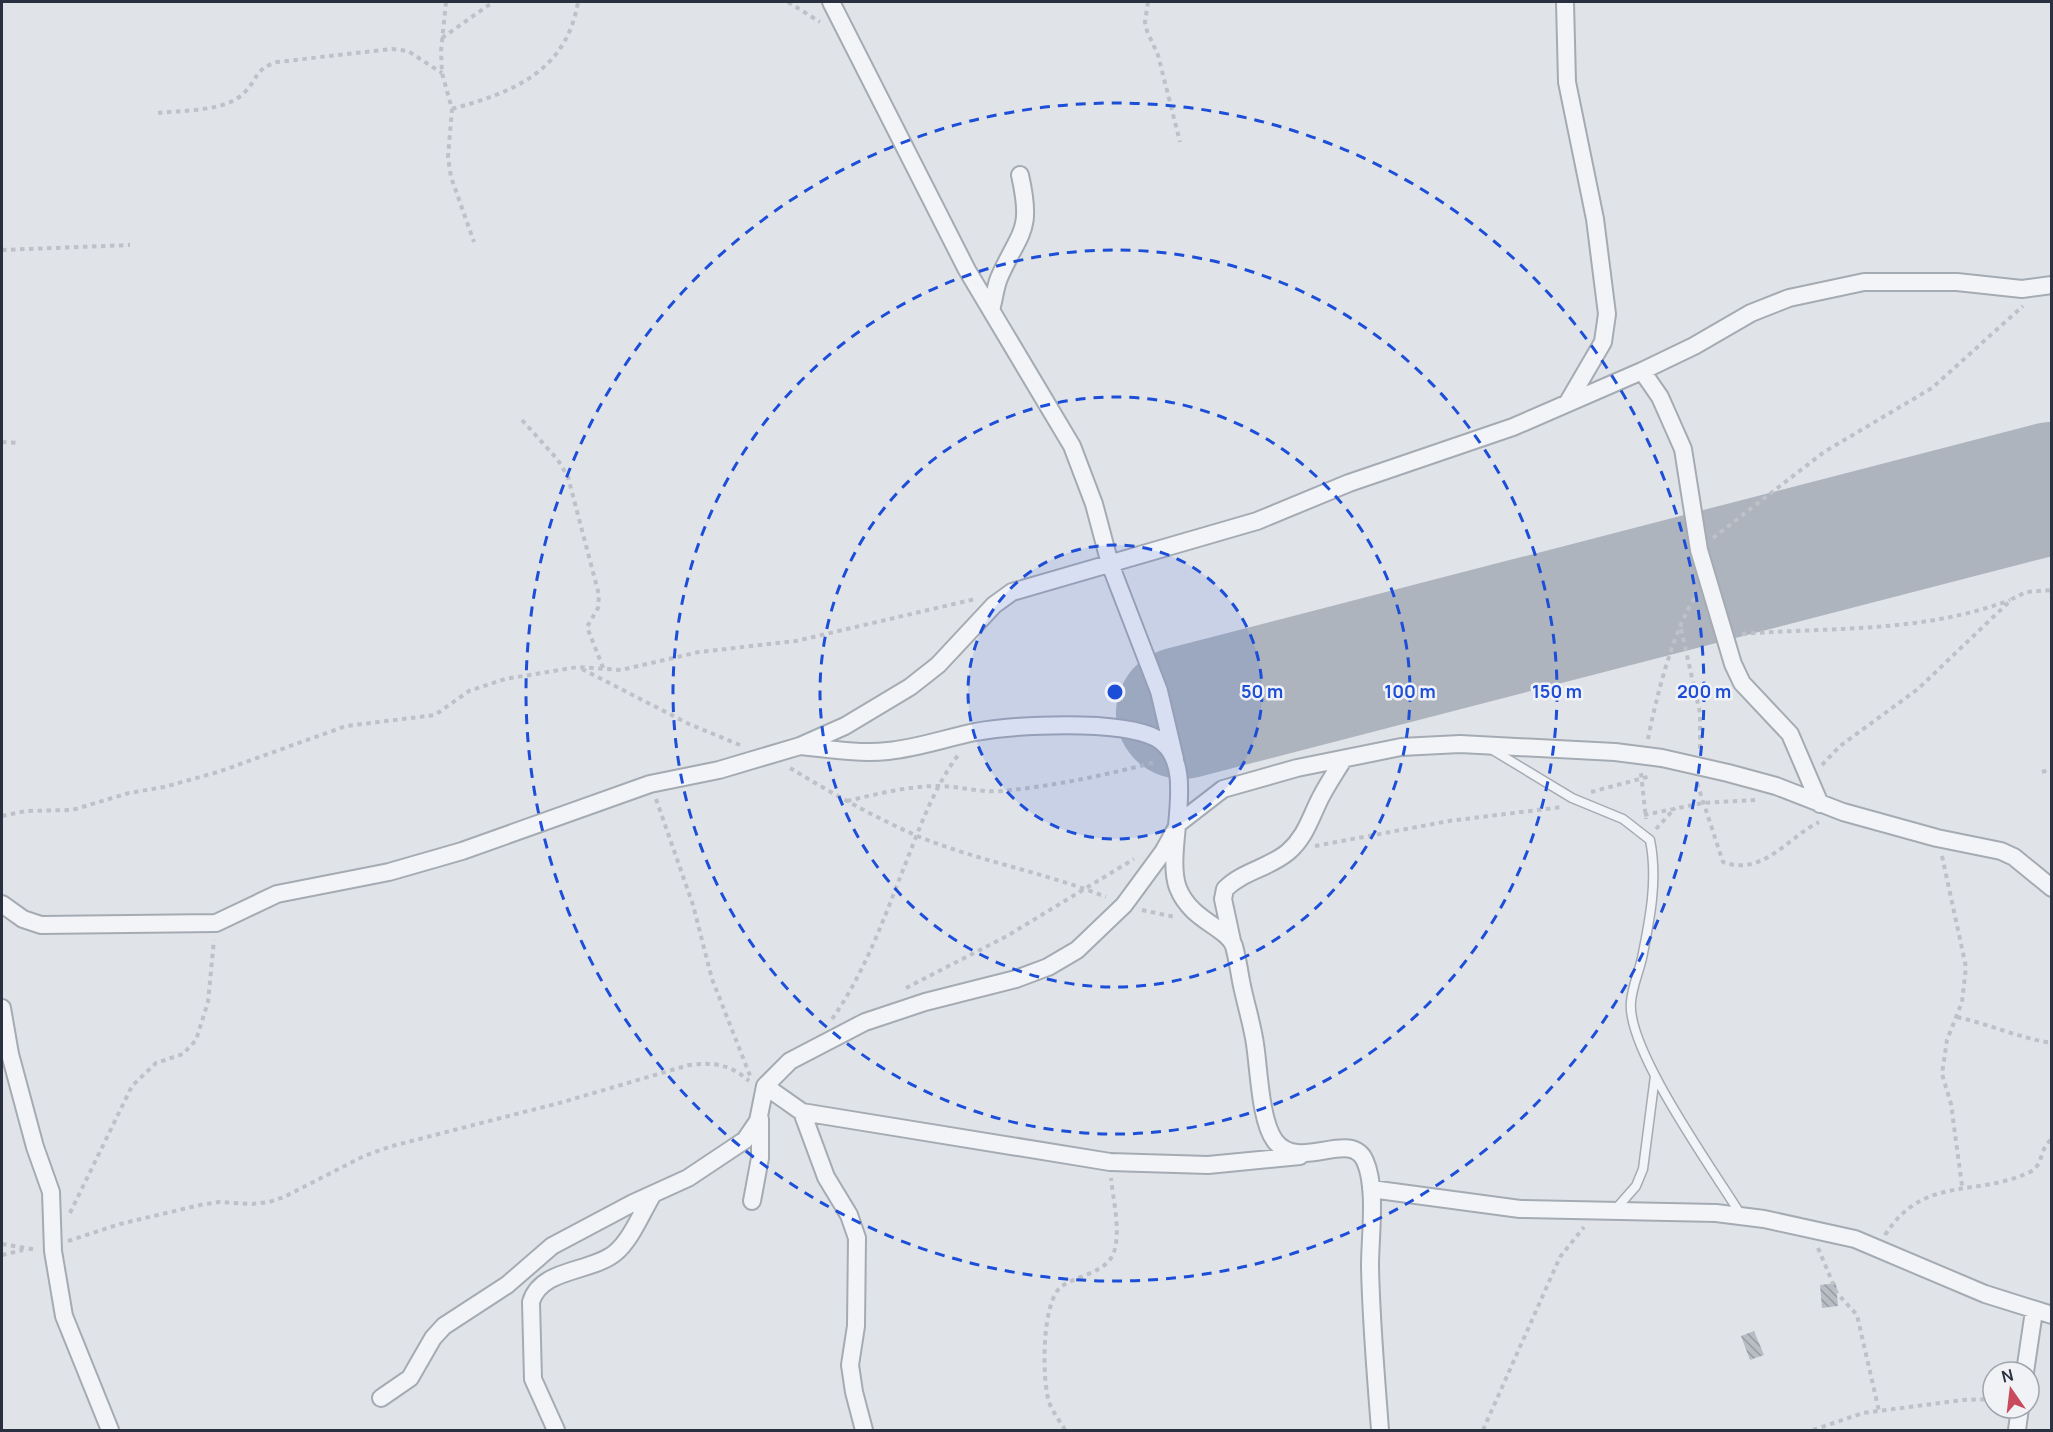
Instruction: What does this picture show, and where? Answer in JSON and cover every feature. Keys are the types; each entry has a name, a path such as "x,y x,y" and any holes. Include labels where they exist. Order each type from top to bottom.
{"street":[{"path":"831,2 967,270 1072,446 1094,504 1110,564 1160,691 1174,760 1179,823 1174,851 1177,885 1186,905 1232,941"},
{"path":"1564,2 1567,82 1595,219 1607,314 1603,342 1568,402"},
{"path":"991,310 999,278 1023,235 1026,206 1020,175"},
{"path":"2,904 23,919 41,925 216,923 277,894 389,872 462,851 650,784 719,770 800,746 845,726 910,687 938,665 994,605 1012,592 1257,521 1349,483 1513,427 1642,371 1694,346 1751,313 1789,298 1864,282 1906,280 1957,282 2022,289 2050,285"},
{"path":"1642,371 1660,397 1683,449 1699,550 1723,636 1742,683 1790,734 1820,804"},
{"path":"800,746 853,752 889,751 976,732 1032,726 1124,729 1156,738 1168,749 1174,760"},
{"path":"752,1201 760,1158 758,1136 765,1086 790,1061 866,1022 925,1002 1016,979 1048,968 1077,950 1124,905 1148,875 1179,823 1223,789 1297,768 1401,747 1486,746 1644,756 1699,766 1776,786 1843,812 1937,838 2001,851 2014,857 2052,888"},
{"path":"1304,1155 1284,1149 1271,1134 1255,1040 1223,899 1225,889 1241,876 1277,860 1290,850 1310,826 1317,805 1343,760"},
{"path":"2,1008 13,1064 35,1147 51,1192 53,1248 64,1316 110,1431"},
{"path":"765,1086 802,1112 1110,1162 1208,1165 1304,1155 1335,1148 1356,1150 1365,1160 1371,1189 1372,1327 1380,1431"},
{"path":"381,1398 410,1378 433,1338 444,1326 507,1285 552,1246 688,1178 731,1151 745,1140 761,1112"},
{"path":"802,1112 826,1177 849,1215 857,1238 856,1326 850,1365 864,1431"},
{"path":"1371,1189 1520,1209 1742,1216 1814,1229 1855,1239 2034,1311 2052,1315"},
{"path":"556,1431 533,1379 531,1302 534,1292 544,1281 603,1260 617,1251 653,1194"},
{"path":"2027,1360 2034,1311"}],"lane":[{"path":"1486,746 1585,805 1623,819 1650,840 1654,891 1631,1001 1634,1024 1655,1076 1742,1216"},
{"path":"1607,1212 1636,1186 1643,1169 1655,1076"}],"path":[{"path":"446,2 442,38 442,73 452,109 447,139 451,177 474,242"},
{"path":"442,38 493,2"},
{"path":"452,109 494,96 535,76 553,58 567,39 578,2"},
{"path":"1148,2 1145,22 1147,31 1158,55 1180,142"},
{"path":"158,113 221,105 233,100 244,93 264,66 277,62 392,49 408,51 442,73"},
{"path":"2,250 130,245"},
{"path":"1699,550 1824,452 1932,388 2002,322 2050,285"},
{"path":"522,420 558,460 568,477 597,581 598,608 587,627 604,670"},
{"path":"2,442 20,443"},
{"path":"1645,815 1640,778 1655,707 1686,612 1708,582"},
{"path":"1723,636 1795,630 1861,630 1924,623 1960,616 2026,592 2052,590"},
{"path":"2,816 27,811 72,810 129,793 164,787 218,772 346,726 435,716 469,691 489,683 578,667 621,670 699,652 796,641 920,610 1012,592"},
{"path":"1812,785 1823,762 1840,746 1918,689 2012,599"},
{"path":"1681,628 1700,713 1699,766"},
{"path":"578,667 689,724 767,756 847,801 916,835 1088,890 1124,905 1205,922"},
{"path":"829,1023 856,979 876,937 916,835 939,786 976,732"},
{"path":"847,801 901,789 939,786 982,792 1004,791 1119,772 1174,760"},
{"path":"2042,772 2052,769"},
{"path":"1572,798 1660,773"},
{"path":"2,1255 27,1249 53,1248 120,1224 200,1205 219,1202 252,1204 269,1202 284,1197 356,1160 392,1146 563,1102 688,1065 709,1063 726,1065 752,1084 739,1043 722,1009 693,905 650,784"},
{"path":"1623,819 1703,803 1758,800"},
{"path":"1703,803 1717,851 1723,862 1733,866 1753,866 1769,857 1804,830 1843,812"},
{"path":"1290,850 1449,821 1585,805"},
{"path":"1649,836 1675,808"},
{"path":"1937,838 1966,967 1962,1002 1947,1040 1942,1074 1952,1104 1962,1186"},
{"path":"896,994 1088,890 1137,857"},
{"path":"68,1217 132,1086 156,1063 183,1054 196,1040 208,1002 216,923"},
{"path":"1957,1017 1995,1026 2024,1038 2052,1042"},
{"path":"1876,1248 1900,1213 1922,1199 1962,1186 1991,1184 2032,1171 2038,1166 2044,1144 2052,1139"},
{"path":"1065,1431 1053,1411 1047,1392 1045,1335 1059,1288 1107,1263 1114,1253 1117,1238 1110,1162"},
{"path":"1484,1431 1560,1257 1607,1212"},
{"path":"1814,1229 1823,1264 1838,1293 1857,1315 1879,1411"},
{"path":"2,1244 27,1249"},
{"path":"1813,1431 1863,1413 1981,1399"}],"building":[{"path":"1836,1283 1838,1306 1822,1308 1820,1285"},
{"path":"1754,1331 1764,1355 1750,1360 1741,1336"}],"runway":[{"path":"1182,713 2052,488"}]}
